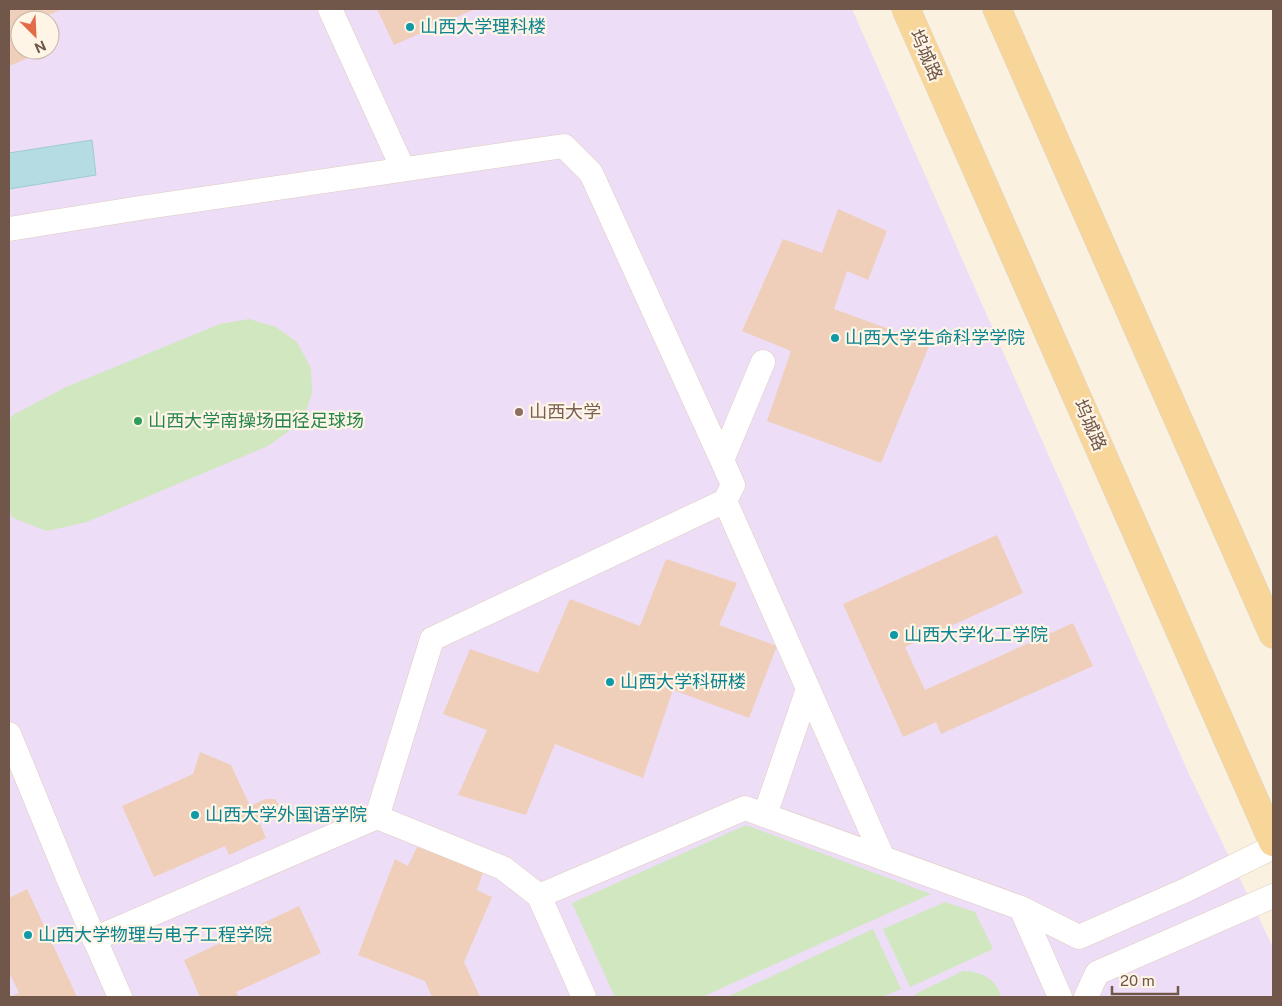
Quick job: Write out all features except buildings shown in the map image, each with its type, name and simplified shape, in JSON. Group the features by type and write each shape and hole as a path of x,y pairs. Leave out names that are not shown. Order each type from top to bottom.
{"main road":[{"name":"坞城路","path":"906,9 1273,842"},
{"path":"997,9 1273,634"}],"lane":[{"path":"330,9 403,169"},
{"path":"9,229 564,146 591,173 733,485 725,501 432,640 377,817"},
{"path":"722,460 763,362"},
{"path":"725,501 884,858"},
{"path":"765,815 808,689"},
{"path":"9,734 120,997"},
{"path":"539,896 745,808 1021,908 1079,937 1186,890 1273,847"},
{"path":"94,938 377,817 503,868 539,896 584,997"},
{"path":"1086,997 1096,973 1273,896"},
{"path":"1021,908 1060,997"}],"shaded area":[{"name":"山西大学","path":"9,9 852,9 1189,774 1273,947 1273,997 9,997"}],"green space":[{"path":"249,319 276,327 297,342 311,368 312,393 303,421 268,446 87,522 47,531 13,518 9,512 9,420 13,415 66,387 220,324"},
{"path":"746,825 931,894 702,997 615,997 572,903"},
{"path":"945,902 975,912 993,949 910,987 883,929"},
{"path":"873,929 901,989 882,997 729,996"},
{"path":"963,971 987,977 996,985 1001,997 916,997 915,994"}],"water":[{"path":"92,140 96,175 9,189 9,153"}],"place":[{"name":"山西大学理科楼","path":"410,27"},
{"name":"山西大学生命科学学院","path":"835,338"},
{"name":"山西大学","path":"519,412"},
{"name":"山西大学南操场田径足球场","path":"138,421"},
{"name":"山西大学化工学院","path":"894,635"},
{"name":"山西大学科研楼","path":"610,682"},
{"name":"山西大学外国语学院","path":"195,815"},
{"name":"山西大学物理与电子工程学院","path":"28,935"}]}
